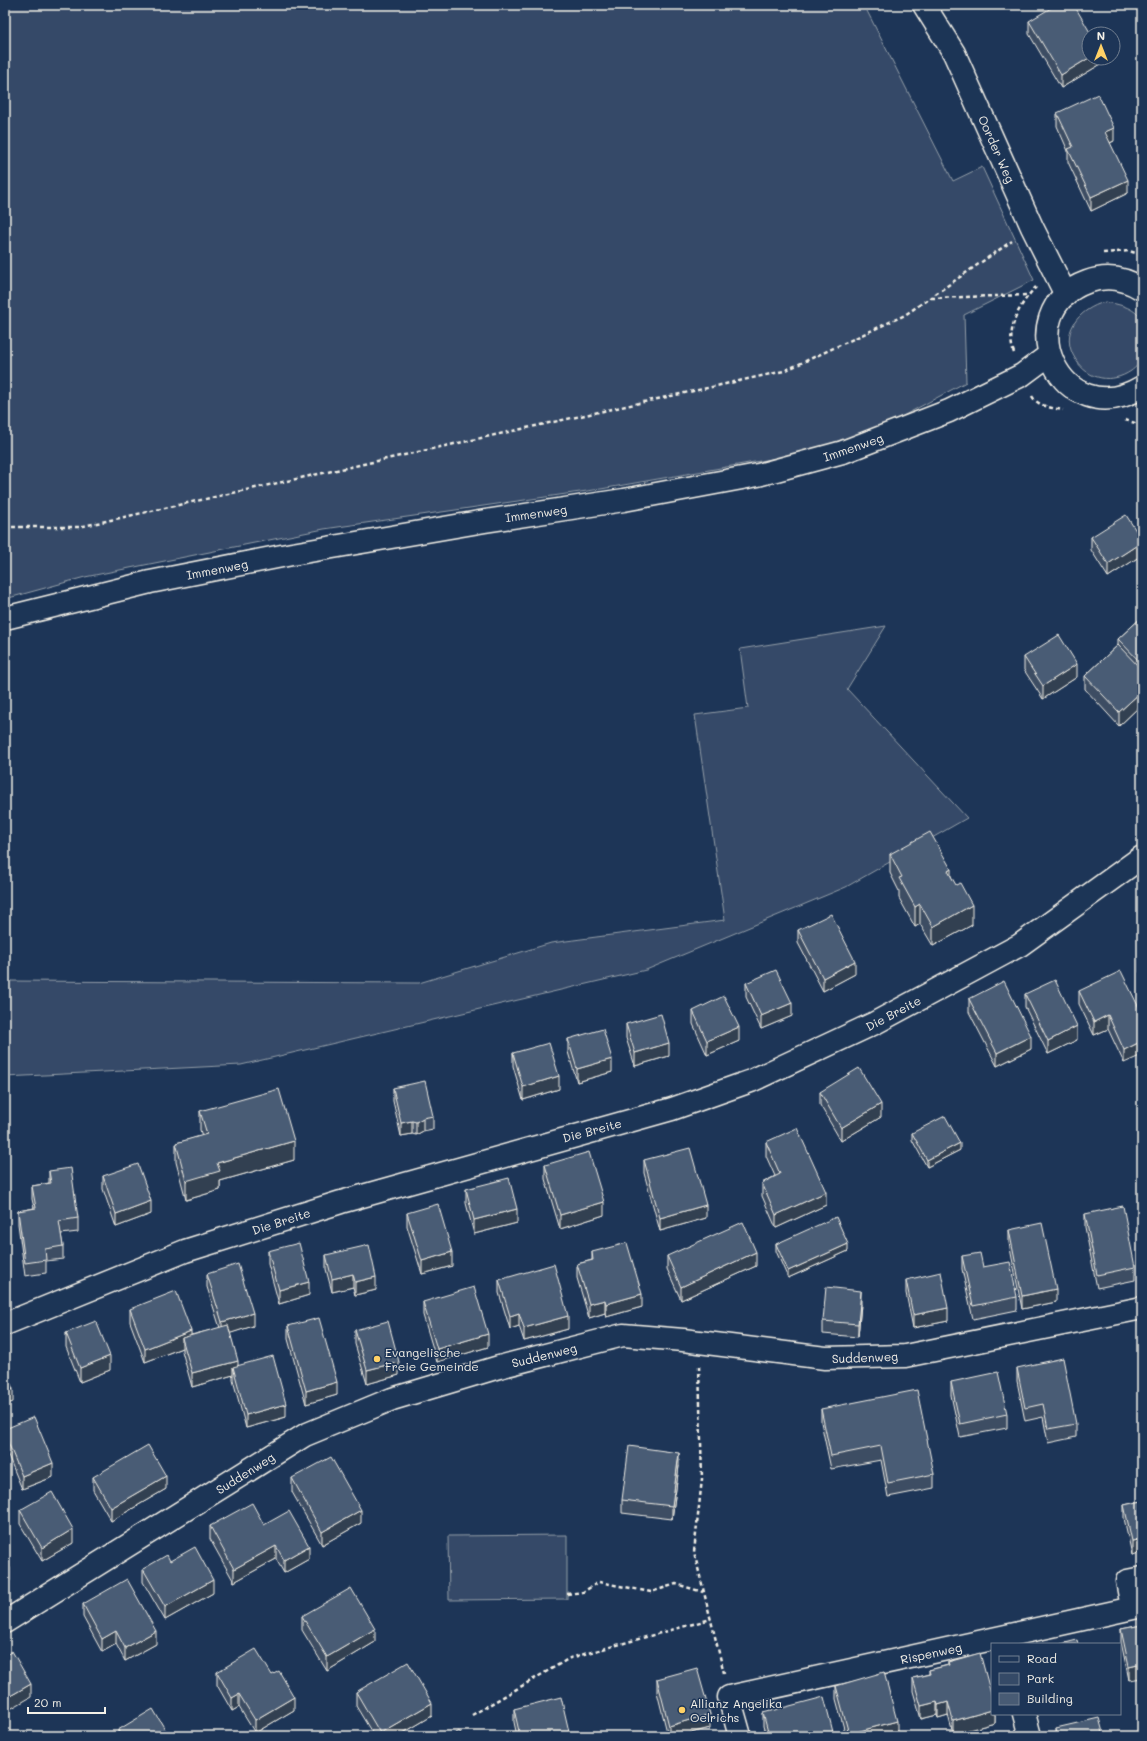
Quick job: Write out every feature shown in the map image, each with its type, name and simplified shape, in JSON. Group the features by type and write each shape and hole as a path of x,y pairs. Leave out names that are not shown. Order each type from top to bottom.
{"street":[{"name":"Oorder Weg","path":"924,5 954,53 1032,227 1066,295"},
{"path":"1142,289 1132,283 1115,278 1097,278 1080,284 1066,295 1055,307 1049,323 1047,339 1049,355 1058,373 1072,388 1090,396 1110,399 1129,395 1142,387"},
{"name":"Immenweg","path":"5,618 150,582 292,554 485,520 624,500 758,475 843,452 949,411 1022,375 1049,355"},
{"name":"Die Breite","path":"5,1324 185,1251 349,1200 672,1109 751,1081 875,1024 1020,946 1142,857"},
{"name":"Suddenweg","path":"5,1622 305,1435 392,1399 499,1367 623,1335 699,1342 825,1358 905,1356 1142,1308"},
{"name":"Rispenweg","path":"1004,1641 1137,1607 1127,1581 1142,1578"},
{"name":"Rispenweg","path":"730,1697 991,1644"},
{"path":"730,1697 740,1736"},
{"path":"1024,1715 1030,1736"}],"path":[{"path":"5,527 79,527 784,371 905,316 1032,227"},
{"path":"929,298 1028,295"},
{"path":"699,1342 702,1479 694,1552 730,1697"},
{"path":"567,1594 583,1592 599,1582 651,1592 676,1584 704,1592"},
{"path":"472,1715 570,1658 711,1619"}],"green space":[{"path":"5,5 864,5 953,181 982,167 1034,280 964,315 966,382 888,424 800,454 601,489 324,529 85,577 5,599"},
{"path":"1105,302 1128,308 1137,314 1142,324 1142,355 1139,363 1131,371 1124,375 1108,379 1094,376 1081,367 1071,350 1069,341 1070,332 1080,316 1087,310"},
{"path":"886,626 847,689 967,818 846,887 646,970 241,1065 5,1077 5,981 419,983 551,943 725,920 695,715 748,708 740,649"},
{"path":"567,1535 567,1599 449,1600 448,1536"}],"building":[{"path":"1056,5 1074,5 1086,26 1081,26 1081,63 1061,75 1029,21"},
{"path":"1098,94 1114,128 1105,132 1128,180 1091,197 1068,149 1073,147 1057,113"},
{"path":"1126,515 1142,542 1108,564 1091,537"},
{"path":"1142,617 1142,664 1118,639"},
{"path":"1059,635 1077,664 1043,686 1024,657"},
{"path":"1118,645 1142,670 1142,691 1119,712 1085,676"},
{"path":"930,832 951,869 948,871 956,885 960,883 972,905 933,927 920,904 915,907 899,878 902,877 890,854"},
{"path":"831,914 855,961 823,978 798,930"},
{"path":"776,970 792,1003 761,1016 746,983"},
{"path":"1121,971 1142,1014 1142,1041 1124,1050 1108,1015 1094,1022 1079,991"},
{"path":"1055,980 1077,1026 1048,1041 1025,994"},
{"path":"1004,981 1031,1036 997,1053 969,999"},
{"path":"724,996 739,1027 707,1041 693,1011"},
{"path":"661,1014 669,1043 635,1053 626,1024"},
{"path":"603,1029 612,1059 577,1069 568,1039"},
{"path":"549,1043 559,1076 523,1087 513,1053"},
{"path":"859,1068 881,1104 841,1128 820,1092"},
{"path":"425,1081 433,1116 423,1118 416,1122 412,1121 401,1123 393,1088"},
{"path":"279,1089 294,1141 217,1163 220,1171 186,1181 176,1143 207,1134 200,1111"},
{"path":"945,1116 960,1143 927,1160 912,1133"},
{"path":"797,1128 826,1192 776,1215 762,1183 780,1174 766,1142"},
{"path":"690,1148 706,1205 660,1218 644,1160"},
{"path":"589,1152 604,1202 560,1215 545,1165"},
{"path":"138,1164 151,1201 116,1214 103,1176"},
{"path":"71,1168 78,1218 59,1221 63,1246 45,1249 46,1260 25,1263 18,1211 36,1208 32,1186 51,1183 49,1171"},
{"path":"509,1178 517,1209 474,1220 466,1189"},
{"path":"438,1204 452,1252 422,1261 407,1213"},
{"path":"1123,1206 1135,1267 1097,1275 1085,1214"},
{"path":"836,1217 848,1244 788,1271 776,1244"},
{"path":"743,1222 756,1252 681,1287 667,1256"},
{"path":"1042,1223 1056,1289 1022,1296 1009,1230"},
{"path":"299,1243 309,1282 279,1290 268,1251"},
{"path":"627,1243 642,1294 606,1304 605,1300 589,1304 577,1264 593,1260 592,1252"},
{"path":"369,1245 376,1277 355,1282 353,1274 332,1279 326,1255"},
{"path":"980,1253 983,1267 1010,1262 1017,1297 973,1306 962,1256"},
{"path":"238,1264 253,1313 222,1322 207,1274"},
{"path":"554,1264 568,1316 524,1328 519,1313 510,1316 499,1280"},
{"path":"941,1272 948,1308 913,1315 906,1280"},
{"path":"474,1287 488,1334 437,1349 423,1302"},
{"path":"826,1287 861,1291 858,1324 823,1321"},
{"path":"176,1291 191,1331 145,1349 130,1309"},
{"path":"319,1318 337,1382 306,1391 288,1326"},
{"path":"96,1321 110,1356 80,1368 66,1333"},
{"name":"Evangelische Freie Gemeinde","path":"388,1321 399,1362 367,1370 355,1330"},
{"path":"228,1325 238,1361 192,1373 182,1338"},
{"path":"273,1356 286,1404 246,1415 233,1367"},
{"path":"1063,1358 1076,1424 1048,1429 1043,1404 1025,1408 1017,1368"},
{"path":"5,1370 13,1389 5,1392"},
{"path":"998,1372 1007,1414 960,1424 951,1382"},
{"path":"917,1390 934,1474 888,1483 881,1446 831,1456 821,1409"},
{"path":"34,1417 53,1463 22,1476 5,1435 5,1429"},
{"path":"148,1445 166,1476 111,1508 93,1477"},
{"path":"629,1446 679,1453 672,1506 622,1500"},
{"path":"331,1457 361,1510 322,1532 292,1478"},
{"path":"52,1492 73,1529 42,1548 20,1510"},
{"path":"1142,1501 1142,1539 1132,1541 1124,1505"},
{"path":"252,1503 264,1525 289,1511 309,1546 284,1560 276,1546 234,1569 210,1526"},
{"path":"195,1547 213,1580 165,1607 143,1569 167,1555 170,1561"},
{"path":"5,1558 10,1568 5,1571"},
{"path":"127,1579 156,1631 125,1648 116,1631 102,1639 83,1604"},
{"path":"351,1588 375,1629 327,1657 302,1616"},
{"path":"1142,1625 1142,1664 1129,1667 1121,1629"},
{"path":"1077,1640 1078,1643 1065,1643"},
{"path":"256,1649 272,1675 279,1671 294,1697 255,1720 239,1694 232,1698 217,1672"},
{"path":"12,1651 31,1684 5,1699 5,1656"},
{"path":"980,1653 991,1694 991,1710 953,1721 948,1702 938,1705 937,1702 921,1706 913,1678 930,1674 929,1670 949,1665 948,1662"},
{"path":"408,1662 432,1703 380,1733 356,1692"},
{"path":"697,1668 710,1714 669,1726 657,1679"},
{"path":"884,1672 897,1721 849,1734 836,1686"},
{"path":"561,1697 570,1736 520,1736 514,1709"},
{"path":"824,1697 833,1732 818,1736 769,1736 763,1713"},
{"path":"153,1709 169,1736 121,1736 118,1730"},
{"path":"1099,1718 1104,1736 1058,1736 1056,1728"},
{"path":"459,1731 463,1736 452,1736"}],"place":[{"name":"Evangelische Freie Gemeinde","path":"377,1359"},
{"name":"Allianz Angelika Oelrichs","path":"682,1710"}]}
